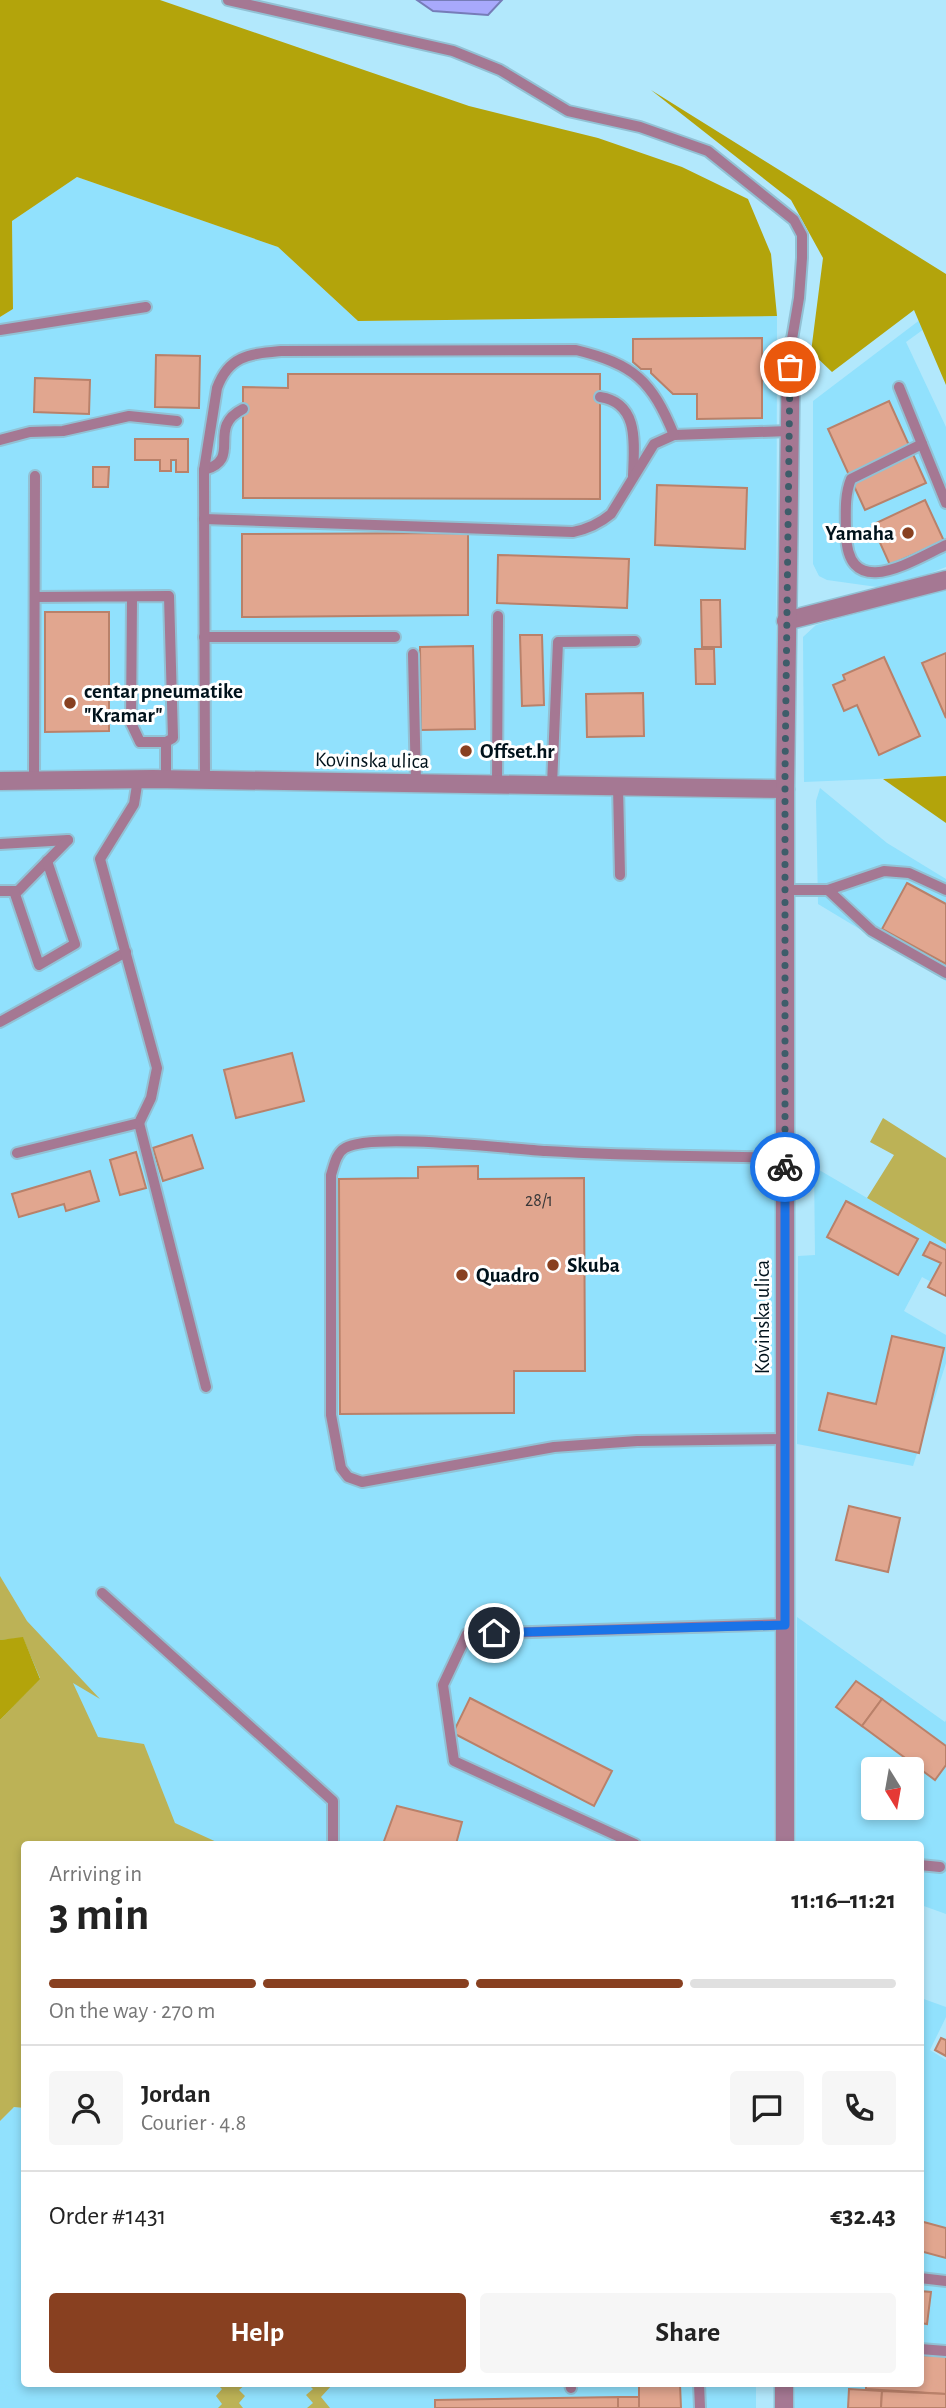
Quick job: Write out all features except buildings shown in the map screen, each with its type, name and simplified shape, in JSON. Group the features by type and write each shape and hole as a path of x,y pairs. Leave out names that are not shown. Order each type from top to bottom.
{"street":[{"name":"Kovinska ulica","path":"785,1841 785,789 790,345"},
{"path":"786,621 945,583"},
{"name":"Kovinska ulica","path":"0,781 166,779 785,789"},
{"path":"784,2387 784,2408"}],"lane":[{"path":"228,0 453,51 500,70 568,111 640,127 708,151 794,220 802,235 799,299 790,345"},
{"path":"0,330 146,307"},
{"path":"205,780 204,470 214,403 222,375 237,360 253,354 272,352 576,350 609,360 646,384 660,401 674,435"},
{"path":"899,387 946,503"},
{"path":"600,397 621,404 629,416 634,448 633,479"},
{"path":"204,470 215,467 221,460 225,423 231,415 243,410"},
{"path":"0,440 30,432 63,431 128,416 177,421"},
{"path":"204,519 573,532 587,530 611,514 654,444 674,435 789,431"},
{"path":"922,444 851,479 846,490 846,537 849,555 858,569 866,573 881,573 946,545"},
{"path":"34,780 36,476"},
{"path":"35,597 169,596 173,738 166,742 140,742 131,723 132,598"},
{"path":"497,785 498,617"},
{"path":"204,637 395,637"},
{"path":"552,785 558,642 635,641"},
{"path":"413,654 416,783"},
{"path":"166,742 166,779"},
{"path":"138,779 134,804 100,859 157,1068 151,1098 139,1123 206,1387"},
{"path":"618,787 620,875"},
{"path":"0,844 68,840 18,891 0,891"},
{"path":"14,891 39,965 75,944 47,861"},
{"path":"785,890 828,890 884,871 909,873 946,890"},
{"path":"828,890 872,931 946,973"},
{"path":"0,1022 126,952"},
{"path":"17,1153 139,1123"},
{"path":"784,1439 637,1441 554,1447 362,1482 348,1477 341,1468 331,1415 331,1175 335,1159 345,1148 367,1142 452,1144 547,1151 785,1158"},
{"path":"102,1593 333,1801 333,1841"},
{"path":"628,1841 454,1762 443,1685 467,1633 785,1625"},
{"path":"924,1865 940,1867"},
{"path":"924,2278 946,2281"},
{"path":"924,2349 946,2351"},
{"path":"699,2387 700,2408"}],"shaded area":[{"path":"0,0 160,0 469,106 598,138 682,167 748,199 771,254 777,316 358,321 278,247 77,177 12,221 13,309 0,317"},
{"path":"417,0 502,0 488,15 433,11"},
{"path":"651,90 946,274 946,385 914,310 832,372 811,352 823,258 791,200"},
{"path":"77,177 278,247 358,321 777,316 774,1841 108,1841 23,1638 0,1640 0,317 13,309 12,221"},
{"path":"929,313 935,321 906,342 946,427 946,567 877,587 827,580 819,576 813,564 813,401"},
{"path":"946,588 946,776 804,782 803,637 816,625"},
{"path":"946,776 946,823 883,779"},
{"path":"820,788 887,843 946,879 946,981 818,904 816,801"},
{"path":"883,1118 946,1158 946,1244 867,1198 894,1155 870,1142"},
{"path":"814,1167 946,1244 946,1290 922,1277 904,1311 946,1335 946,1363 913,1466 797,1444 798,1256 815,1255"},
{"path":"0,1576 27,1621 100,1699 73,1683 98,1737 144,1744 175,1823 214,1841 21,1841 21,2108 14,2107 0,2121 0,1720 40,1678 23,1638 0,1640"},
{"path":"797,1617 945,1722 946,1720 946,1914 924,1906 924,1841 796,1841"},
{"path":"23,1637 40,1679 0,1720 0,1640"},
{"path":"924,1999 946,2007 946,2017 930,2050 946,2060 946,2408 794,2408 795,2387 924,2387"},
{"path":"14,2107 21,2108 21,2387 756,2387 756,2408 0,2408 0,2121"},
{"path":"220,2387 242,2387 239,2390 245,2396 239,2403 243,2408 218,2408 222,2404 216,2396 222,2389"},
{"path":"311,2387 330,2387 321,2397 330,2408 307,2408 313,2403 306,2395 313,2389"}],"way so far":[{"path":"785,1167 785,773 790,367"}],"place":[{"name":"Yamaha","path":"908,533"},
{"name":"centar pneumatike \"Kramar\"","path":"70,703"},
{"name":"Offset.hr","path":"466,751"},
{"name":"Skuba","path":"553,1265"},
{"name":"Quadro","path":"462,1275"}],"route":[{"path":"494,1633 785,1625 785,1167"}]}
